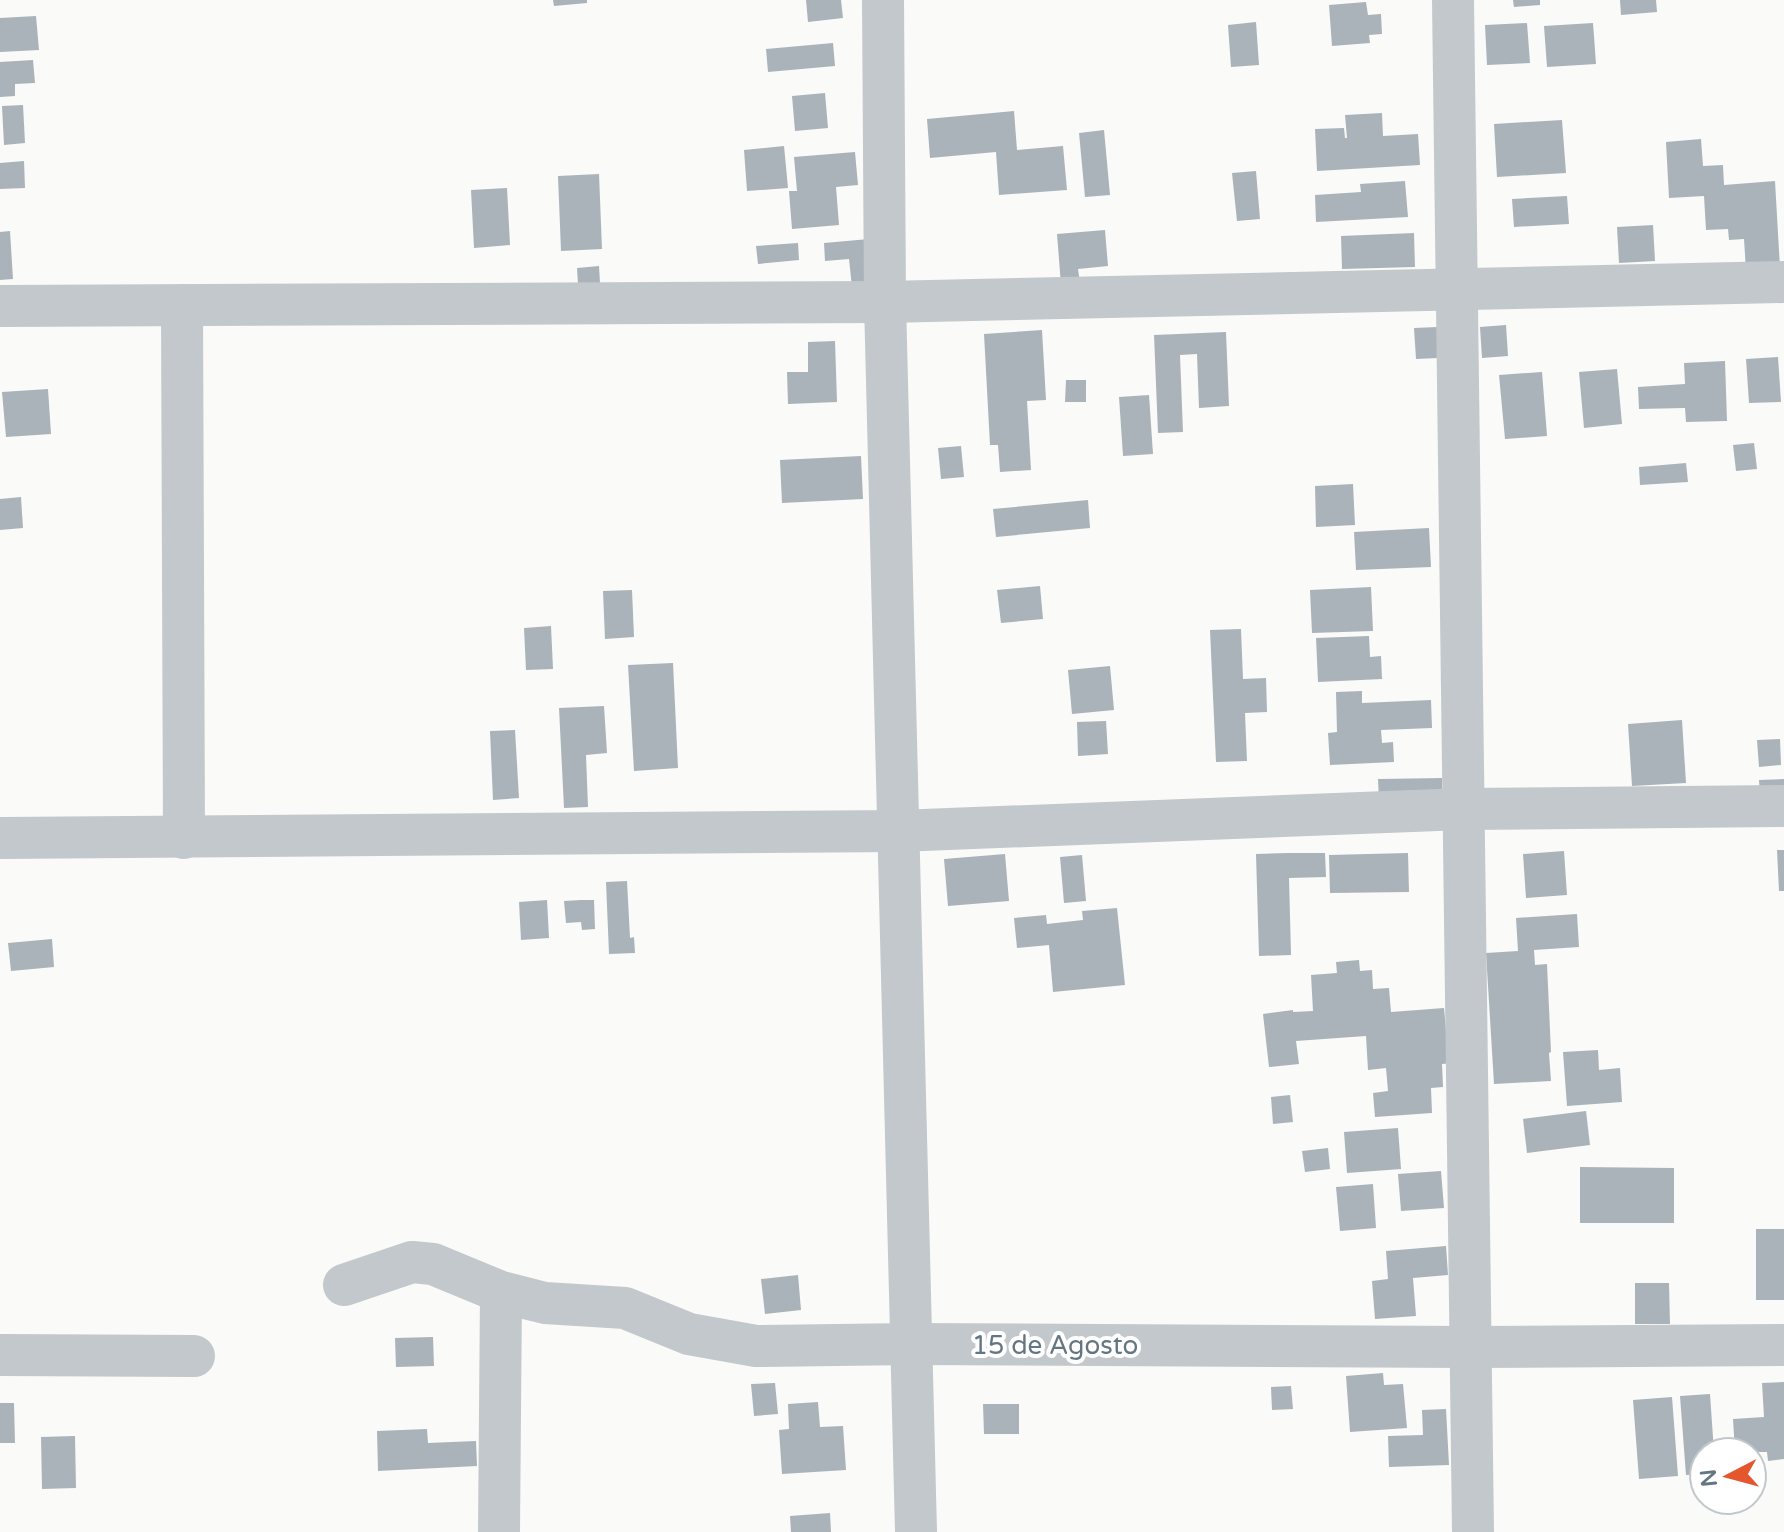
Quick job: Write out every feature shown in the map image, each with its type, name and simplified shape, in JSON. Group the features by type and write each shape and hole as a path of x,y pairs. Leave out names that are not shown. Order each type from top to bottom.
{"street":[{"path":"883,0 885,302 916,1532"},
{"path":"1453,0 1473,1532"},
{"path":"0,306 885,302 1784,282"},
{"path":"182,305 184,838"},
{"path":"0,838 898,831 1464,809 1784,806"},
{"name":"15 de Agosto","path":"344,1285 412,1262 433,1264 501,1292 545,1303 625,1308 689,1334 756,1346 1784,1345"},
{"path":"499,1532 501,1292"},
{"path":"0,1355 194,1356"}],"building":[{"path":"553,0 587,0 587,3 554,6"},
{"path":"806,0 841,0 843,18 808,22"},
{"path":"1513,0 1540,0 1540,5 1514,7"},
{"path":"1620,0 1656,0 1657,12 1621,15"},
{"path":"1366,2 1368,15 1381,14 1382,34 1369,35 1370,43 1332,46 1329,5"},
{"path":"36,16 39,50 0,52 0,18"},
{"path":"1256,22 1259,65 1231,67 1228,25"},
{"path":"1527,23 1530,63 1487,65 1485,25"},
{"path":"1593,23 1596,64 1547,67 1544,26"},
{"path":"833,43 835,66 768,72 766,49"},
{"path":"33,60 35,83 15,84 15,96 0,97 0,62"},
{"path":"825,93 828,128 795,131 792,96"},
{"path":"23,105 25,143 4,145 2,106"},
{"path":"1014,111 1017,150 1063,146 1067,190 999,195 996,152 930,158 927,119"},
{"path":"1382,113 1383,136 1418,134 1420,165 1317,171 1315,129 1344,128 1347,138 1345,115"},
{"path":"1562,120 1566,173 1497,177 1494,124"},
{"path":"1104,130 1110,195 1085,197 1079,133"},
{"path":"1701,139 1703,166 1723,165 1724,185 1775,181 1780,268 1746,270 1744,239 1729,240 1728,229 1706,230 1704,196 1669,198 1666,142"},
{"path":"784,146 788,188 747,191 744,150"},
{"path":"855,152 858,185 836,187 839,225 792,229 789,191 797,191 794,157"},
{"path":"24,161 25,188 0,189 0,163"},
{"path":"1256,171 1260,219 1237,221 1232,173"},
{"path":"599,174 602,249 561,251 558,176"},
{"path":"1405,181 1408,217 1316,222 1315,195 1361,192 1360,184"},
{"path":"507,188 510,245 474,248 471,190"},
{"path":"1567,196 1569,224 1514,227 1512,199"},
{"path":"1653,225 1655,261 1619,263 1617,227"},
{"path":"1105,230 1108,266 1078,269 1080,283 1061,285 1057,234"},
{"path":"10,231 13,279 0,280 0,232"},
{"path":"1414,233 1415,267 1342,269 1341,236"},
{"path":"869,239 873,285 852,287 849,259 825,261 824,243"},
{"path":"798,243 799,260 758,264 756,246"},
{"path":"599,266 601,300 579,301 577,268"},
{"path":"1506,325 1508,356 1482,358 1480,327"},
{"path":"1437,327 1438,358 1416,359 1414,328"},
{"path":"1042,330 1046,400 1027,401 1031,470 1000,472 998,445 990,445 984,334"},
{"path":"1226,332 1229,406 1199,408 1197,354 1180,355 1183,432 1158,433 1154,335"},
{"path":"835,341 837,402 788,404 787,372 808,372 808,342"},
{"path":"1778,357 1781,402 1749,403 1746,359"},
{"path":"1725,361 1727,421 1686,422 1685,408 1639,409 1638,387 1685,384 1684,363"},
{"path":"1617,369 1622,424 1584,428 1579,372"},
{"path":"1542,372 1547,436 1505,439 1499,375"},
{"path":"1066,380 1086,380 1086,402 1065,402"},
{"path":"48,389 51,434 6,437 2,392"},
{"path":"1149,395 1153,454 1123,456 1119,397"},
{"path":"1754,443 1757,469 1736,471 1733,445"},
{"path":"961,446 964,477 941,479 938,448"},
{"path":"861,456 863,499 782,503 780,460"},
{"path":"1686,463 1688,482 1640,485 1639,467"},
{"path":"1353,484 1355,525 1316,527 1315,486"},
{"path":"21,497 23,528 0,530 0,499"},
{"path":"1088,500 1090,528 996,537 993,509"},
{"path":"1429,528 1431,567 1356,570 1354,532"},
{"path":"1040,586 1043,619 1001,623 997,590"},
{"path":"1371,587 1373,631 1312,633 1310,590"},
{"path":"632,590 634,637 605,639 603,591"},
{"path":"551,626 553,669 526,670 524,628"},
{"path":"1241,629 1243,679 1266,678 1267,712 1245,713 1247,761 1216,762 1210,630"},
{"path":"1369,636 1370,657 1381,656 1382,679 1318,682 1316,638"},
{"path":"673,663 678,768 634,771 628,665"},
{"path":"1110,666 1114,710 1072,714 1068,670"},
{"path":"1362,691 1362,703 1431,700 1432,728 1381,730 1382,743 1393,742 1394,762 1330,765 1328,733 1337,732 1336,692"},
{"path":"604,706 607,753 586,755 588,807 564,808 559,708"},
{"path":"1682,720 1686,783 1632,786 1628,724"},
{"path":"1106,721 1108,754 1078,756 1077,722"},
{"path":"515,730 519,798 493,800 490,731"},
{"path":"1780,739 1781,765 1759,767 1757,740"},
{"path":"1442,778 1442,799 1379,800 1378,779"},
{"path":"1784,779 1784,793 1760,794 1759,780"},
{"path":"1777,850 1784,850 1784,891 1779,891"},
{"path":"1564,851 1567,895 1526,898 1523,854"},
{"path":"1325,853 1326,877 1289,878 1291,955 1259,956 1256,854"},
{"path":"1408,853 1409,892 1330,893 1329,855"},
{"path":"1005,854 1009,901 948,906 944,859"},
{"path":"1082,855 1086,901 1064,903 1060,857"},
{"path":"627,881 630,938 634,937 635,953 609,954 606,882"},
{"path":"547,900 549,938 521,940 519,902"},
{"path":"594,900 595,929 582,930 581,922 566,923 564,901"},
{"path":"1117,908 1125,985 1053,992 1049,945 1017,948 1014,918 1046,915 1047,924 1083,920 1082,911"},
{"path":"1577,914 1579,947 1534,950 1535,965 1547,964 1551,1081 1494,1084 1486,953 1518,951 1516,918"},
{"path":"52,939 54,967 11,971 8,943"},
{"path":"1359,960 1360,971 1372,970 1373,989 1389,988 1391,1012 1444,1008 1454,1063 1442,1064 1443,1087 1431,1088 1432,1113 1375,1117 1373,1093 1388,1091 1386,1068 1368,1070 1366,1036 1296,1041 1299,1064 1269,1067 1263,1014 1313,1011 1311,975 1337,973 1336,962"},
{"path":"1598,1050 1599,1070 1620,1068 1622,1102 1567,1106 1563,1052"},
{"path":"1290,1095 1293,1122 1273,1124 1271,1097"},
{"path":"1586,1111 1590,1145 1527,1153 1523,1119"},
{"path":"1398,1128 1401,1169 1347,1173 1344,1132"},
{"path":"1328,1148 1330,1169 1305,1172 1302,1151"},
{"path":"1580,1167 1674,1168 1674,1223 1580,1223"},
{"path":"1441,1171 1444,1208 1401,1211 1398,1174"},
{"path":"1373,1184 1376,1228 1340,1231 1336,1187"},
{"path":"1756,1229 1784,1229 1784,1300 1756,1300"},
{"path":"1446,1246 1448,1275 1413,1278 1416,1316 1375,1319 1372,1281 1388,1279 1386,1251"},
{"path":"798,1275 801,1310 765,1314 761,1279"},
{"path":"1635,1283 1669,1283 1670,1324 1635,1324"},
{"path":"433,1337 434,1366 396,1367 395,1338"},
{"path":"1383,1373 1384,1385 1403,1384 1407,1428 1350,1432 1346,1376"},
{"path":"1784,1382 1784,1459 1768,1461 1768,1436 1734,1436 1733,1419 1764,1417 1762,1383"},
{"path":"775,1383 778,1414 754,1416 751,1384"},
{"path":"1291,1386 1293,1409 1272,1410 1271,1387"},
{"path":"1710,1394 1713,1436 1688,1436 1688,1475 1686,1475 1680,1396"},
{"path":"1672,1397 1678,1476 1639,1479 1633,1400"},
{"path":"818,1402 820,1427 843,1426 846,1470 782,1474 779,1430 789,1429 788,1404"},
{"path":"0,1403 14,1403 15,1443 0,1443"},
{"path":"983,1404 1019,1404 1019,1434 984,1434"},
{"path":"1446,1409 1449,1465 1389,1467 1388,1436 1423,1435 1422,1410"},
{"path":"427,1429 428,1443 476,1441 477,1466 378,1471 377,1431"},
{"path":"75,1436 76,1488 42,1489 41,1437"},
{"path":"830,1513 831,1532 791,1532 790,1516"}]}
